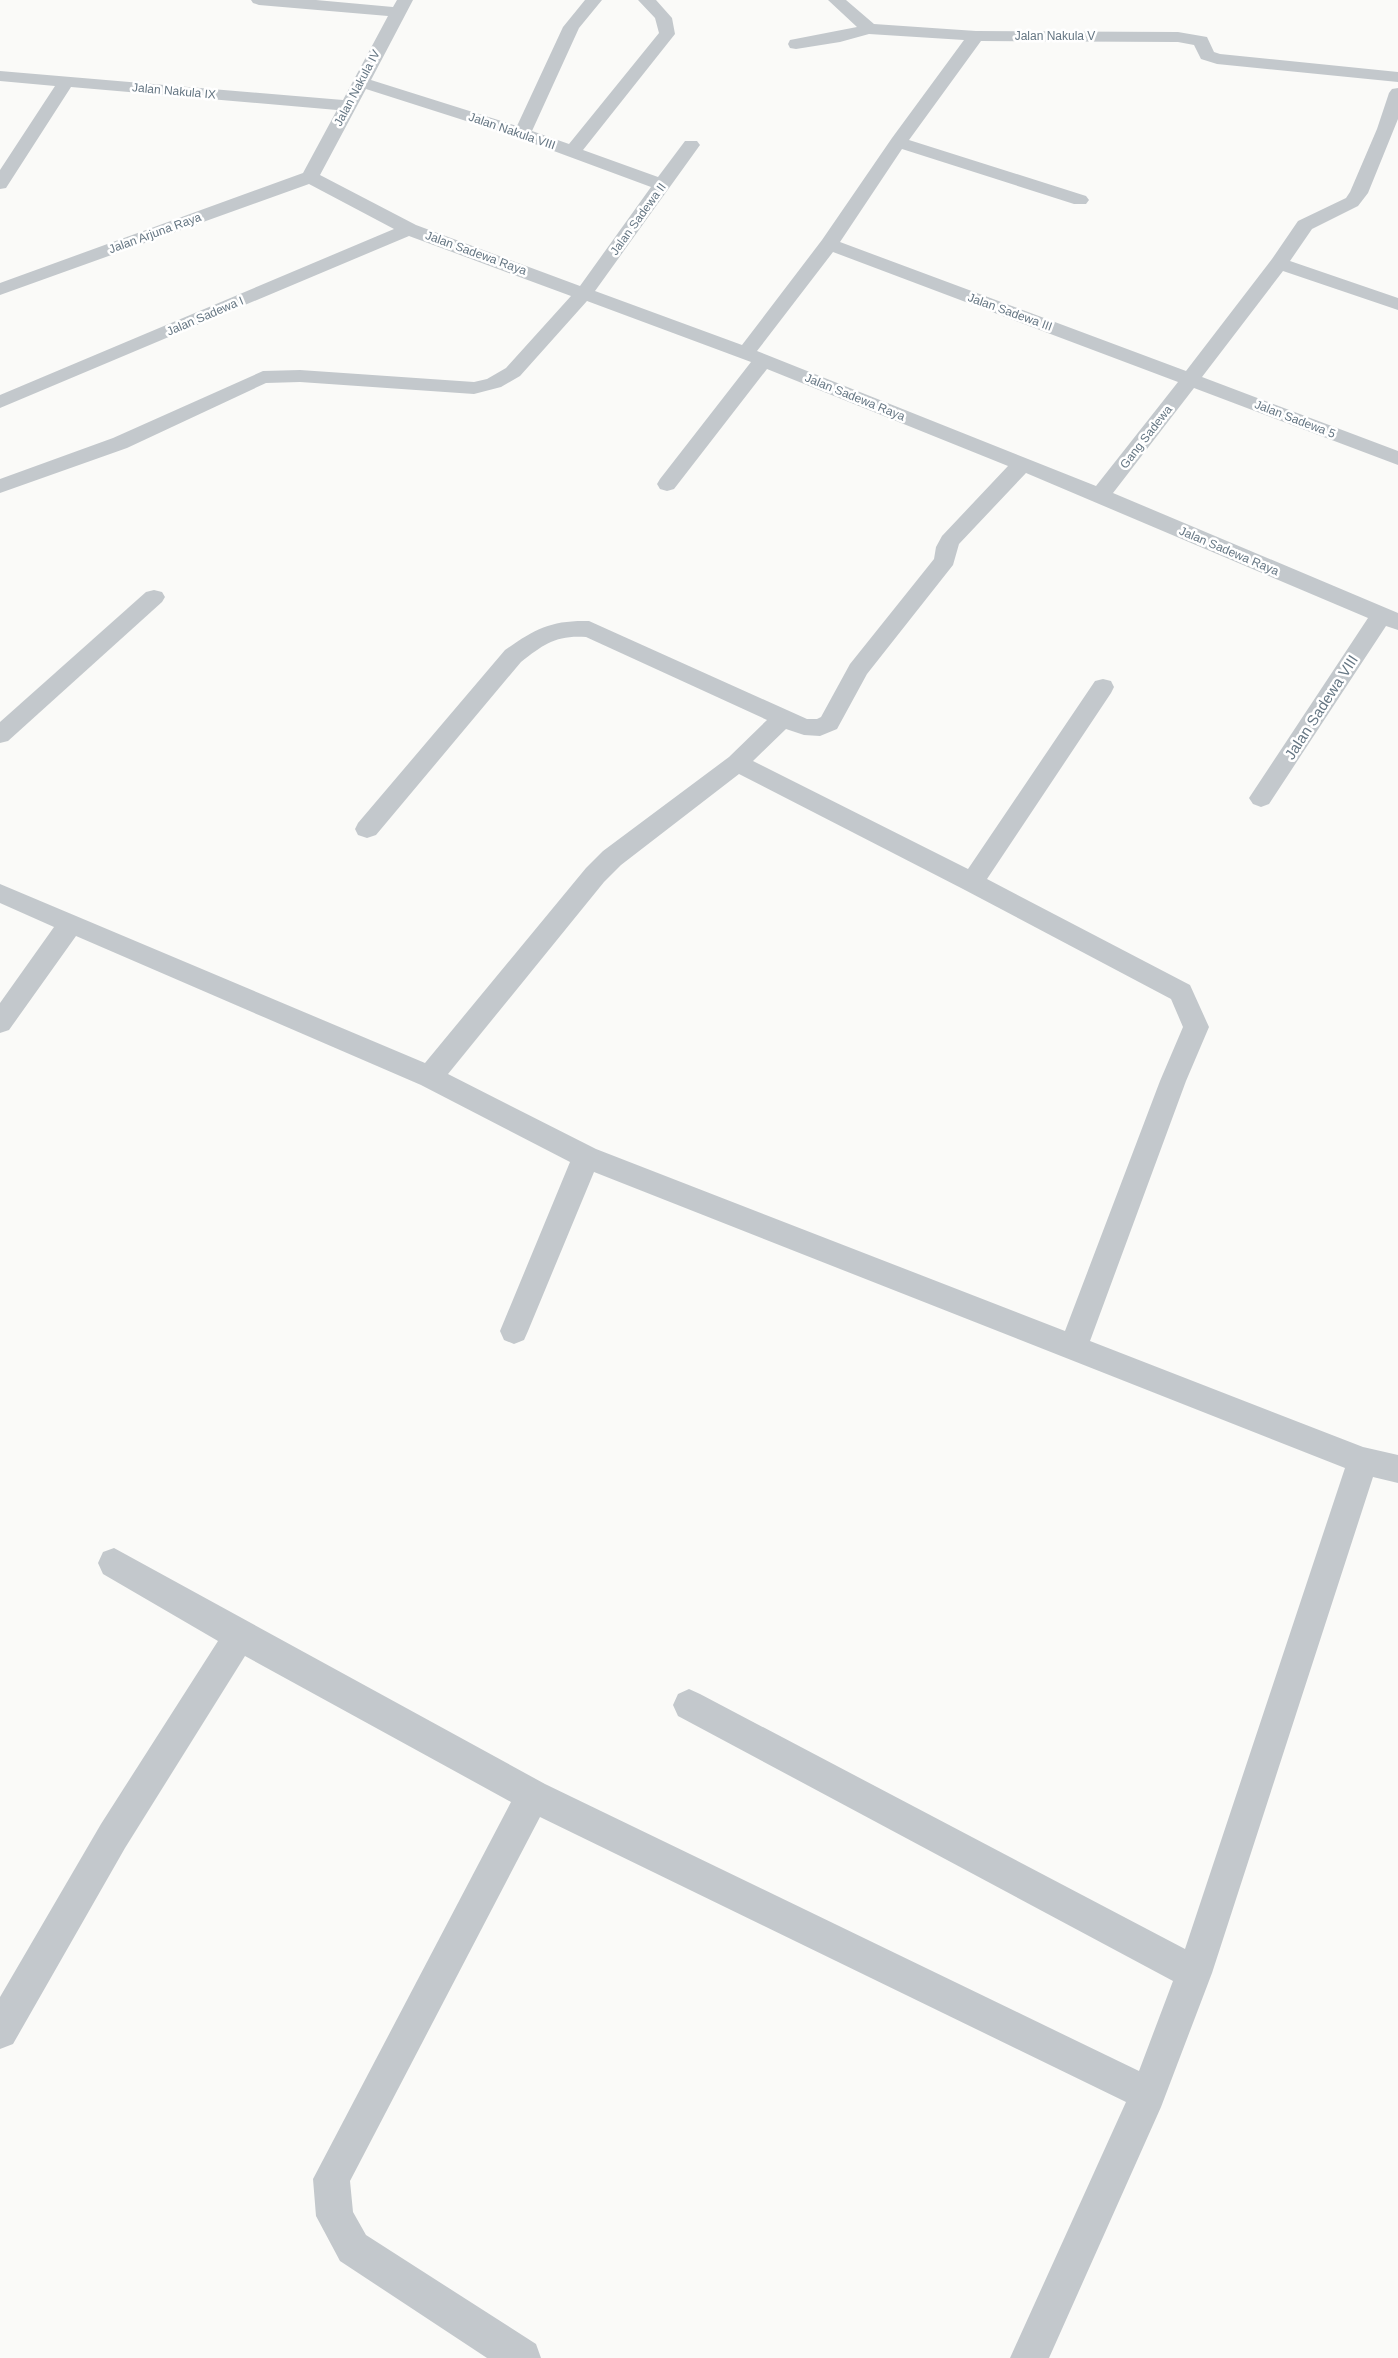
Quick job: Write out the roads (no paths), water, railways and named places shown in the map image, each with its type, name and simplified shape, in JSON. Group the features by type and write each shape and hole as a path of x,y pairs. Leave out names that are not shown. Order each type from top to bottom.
{"street":[{"path":"259,0 402,6"},
{"path":"522,133 571,27 594,0"},
{"path":"572,152 667,34 668,24 662,14 646,0"},
{"path":"836,0 869,29"},
{"name":"Jalan Nakula IV","path":"310,177 402,6"},
{"name":"Jalan Nakula V","path":"796,44 840,37 869,29 976,36 1178,37 1201,41 1207,55 1210,57 1274,66 1398,76"},
{"path":"667,484 864,191 976,36"},
{"name":"Jalan Nakula IX","path":"0,76 348,106"},
{"path":"0,184 66,82"},
{"name":"Jalan Nakula VIII","path":"360,82 522,133 662,185"},
{"name":"Gang Sadewa","path":"1100,495 1191,379 1279,263 1305,225 1352,202 1359,193 1386,129 1398,93"},
{"path":"898,142 1080,200"},
{"name":"Jalan Sadewa II","path":"0,486 120,443 264,377 300,376 474,388 494,383 514,372 584,292 691,145"},
{"name":"Jalan Sadewa Raya","path":"310,177 409,229 584,292 754,357 1100,495 1390,619"},
{"name":"Jalan Arjuna Raya","path":"0,289 310,177"},
{"name":"Jalan Sadewa I","path":"0,402 409,229"},
{"name":"Jalan Sadewa III","path":"829,244 1191,379"},
{"path":"1279,263 1398,304"},
{"name":"Jalan Sadewa 5","path":"1191,379 1398,458"},
{"path":"368,829 513,656 539,637 566,628 589,630 804,727 820,728 829,723 858,670 945,560 950,541 1022,464"},
{"path":"0,735 154,596"},
{"name":"Jalan Sadewa VIII","path":"1261,798 1390,619"},
{"path":"972,882 1103,687"},
{"path":"430,1076 595,875 612,858 737,763 784,717"},
{"path":"737,763 972,882 1180,992 1196,1027 1073,1347"},
{"path":"0,892 430,1076 586,1157 1363,1461 1398,1469"},
{"path":"0,1023 71,923"},
{"path":"514,1331 586,1157"},
{"path":"1029,2358 1148,2094 1194,1973 1363,1461"},
{"path":"114,1563 240,1636 533,1796 1148,2094"},
{"path":"0,2031 113,1836 240,1636"},
{"path":"689,1705 1194,1973"},
{"path":"522,2358 353,2248 334,2216 331,2179 533,1796"}]}
